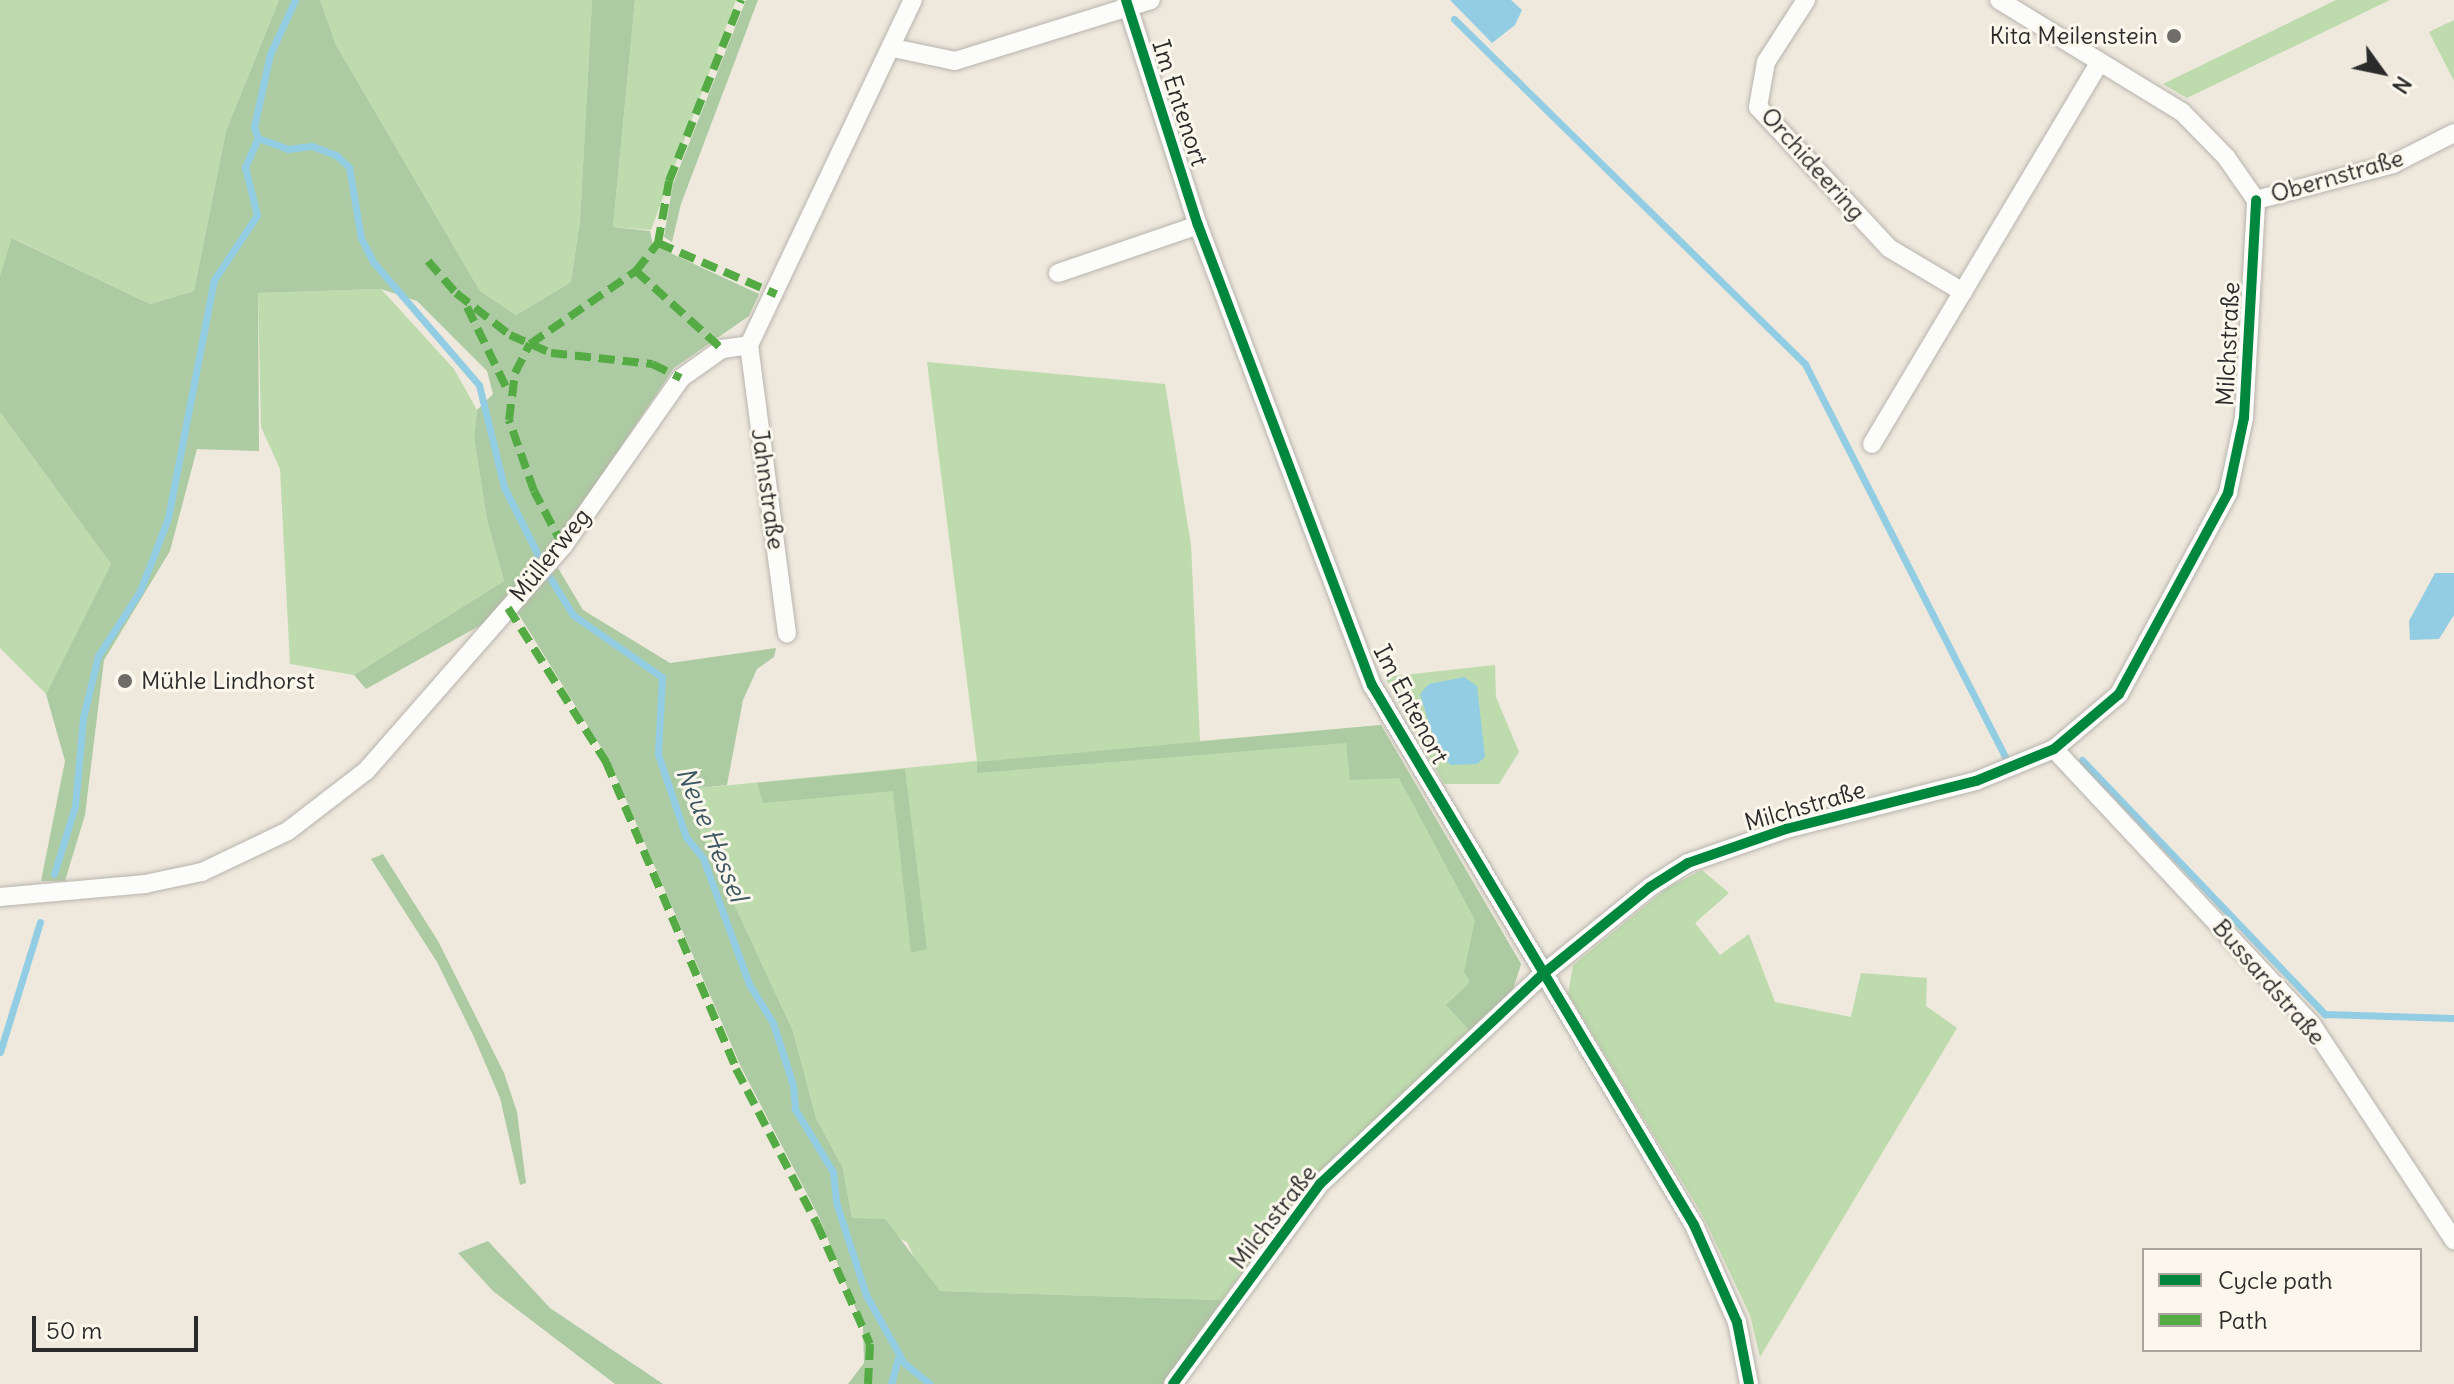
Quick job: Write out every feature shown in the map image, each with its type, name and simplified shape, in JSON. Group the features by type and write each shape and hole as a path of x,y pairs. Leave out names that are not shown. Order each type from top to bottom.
{"street":[{"path":"749,345 893,48 913,0"},
{"path":"893,48 955,61 1151,0"},
{"name":"Orchideering","path":"1806,0 1766,62 1758,107 1889,248 1963,292"},
{"name":"Obernstraße","path":"1999,0 2182,112 2226,157 2256,200 2393,164 2454,133"},
{"name":"Im Entenort","path":"1127,5 1198,225 1372,685 1694,1225 1737,1322 1749,1384"},
{"path":"1872,444 2100,62"},
{"name":"Milchstraße","path":"1173,1384 1320,1184 1543,974 1650,887 1688,863 1786,829 1976,781 2054,749 2119,694 2228,493 2244,418 2256,200"},
{"path":"1058,273 1198,225"},
{"name":"Müllerweg","path":"0,897 145,884 202,872 288,831 366,771 555,555 681,378 722,349 749,345"},
{"name":"Jahnstraße","path":"749,345 787,634"},
{"name":"Bussardstraße","path":"2054,749 2312,1025 2454,1240"}],"green space":[{"path":"0,0 279,0 226,131 194,291 150,304 13,238 0,275"},
{"path":"279,0 320,0 336,45 480,291 516,315 571,282 580,220 592,0 635,0 613,227 650,231 653,245 759,294 749,316 674,368 558,540 481,625 366,689 354,675 504,581 487,520 474,438 477,410 493,394 487,371 417,301 381,289 258,293 259,451 197,449 170,551 104,660 85,815 65,881 41,881 65,761 46,694 111,564 0,412 0,275 12,238 150,304 194,291 226,131"},
{"path":"320,0 592,0 580,220 571,282 516,315 480,291 336,45"},
{"path":"635,0 736,0 651,230 613,227"},
{"path":"746,0 758,0 681,204 672,242 664,237 673,184"},
{"path":"2336,0 2390,0 2187,98 2163,84"},
{"path":"2454,20 2454,81 2429,32"},
{"path":"381,289 454,369 477,410 474,438 487,520 504,581 354,675 290,664 280,469 261,427 258,293"},
{"path":"927,362 1165,384 1191,545 1200,741 1381,725 1521,964 1512,992 1309,1183 1222,1300 940,1291 921,1272 907,1242 852,1218 843,1168 816,1118 793,1031 681,790 977,761"},
{"path":"0,412 111,564 46,694 0,648"},
{"path":"558,568 583,610 670,663 776,648 774,657 757,669 743,700 727,785 681,790 793,1031 816,1118 843,1168 852,1218 885,1219 940,1291 1222,1300 1164,1384 848,1384 864,1363 863,1327 819,1217 741,1067 609,760 518,613 521,600"},
{"path":"1495,665 1496,697 1519,752 1499,784 1444,784 1385,677"},
{"path":"1381,725 1521,964 1512,992 1470,1031 1446,1005 1470,982 1464,972 1475,920 1399,778 1350,780 1346,743 977,773 977,762"},
{"path":"905,769 927,949 911,953 893,791 763,803 757,783"},
{"path":"383,854 438,941 504,1073 517,1112 526,1183 520,1185 500,1098 474,1037 437,962 371,859"},
{"path":"1702,870 1729,893 1695,923 1720,955 1749,934 1775,1002 1851,1017 1861,973 1927,978 1926,1006 1957,1028 1760,1357 1750,1315 1703,1216 1568,994 1573,965 1667,888"},
{"path":"488,1241 550,1308 663,1384 615,1384 493,1291 458,1253"}],"water":[{"path":"1450,0 1511,0 1522,10 1515,25 1492,43"},
{"path":"2435,573 2454,573 2454,615 2439,639 2410,640 2409,621"},
{"path":"1464,677 1477,686 1485,757 1477,764 1451,765 1439,755 1420,694 1429,684"}],"waterway":[{"name":"Neue Hessel","path":"295,0 270,54 254,127 258,138 288,149 312,146 336,155 349,167 361,238 374,263 479,385 504,487 547,573 573,615 662,677 658,754 686,837 703,858 749,984 773,1023 793,1085 795,1109 833,1172 836,1202 866,1295 904,1363 930,1384"},
{"path":"1454,19 1805,364 2007,760"},
{"path":"54,874 75,806 83,718 98,656 140,591 168,518 214,280 257,215 245,167 258,138"},
{"path":"2082,760 2325,1014 2454,1018"},
{"path":"0,1052 40,922"},
{"name":"Neue Hessel","path":"891,1384 899,1354"}],"marked path":[{"path":"563,546 534,491 509,420 515,373 530,344 636,271 658,243 669,181 741,0"},
{"path":"658,243 776,294"},
{"path":"428,261 456,293 510,335 551,353 652,364 681,378"},
{"path":"636,271 722,349"},
{"path":"467,307 509,393"},
{"path":"508,608 606,762 736,1069 817,1224 870,1344 868,1384"}],"cycle path":[{"path":"1126,0 1198,225 1372,685 1694,1225 1737,1322 1749,1384"},
{"path":"1173,1384 1320,1184 1543,974 1650,887 1688,863 1786,829 1976,781 2054,749 2119,694 2228,493 2244,418 2256,200"}],"place":[{"name":"Kita Meilenstein","path":"2174,36"},
{"name":"Mühle Lindhorst","path":"125,681"}]}
